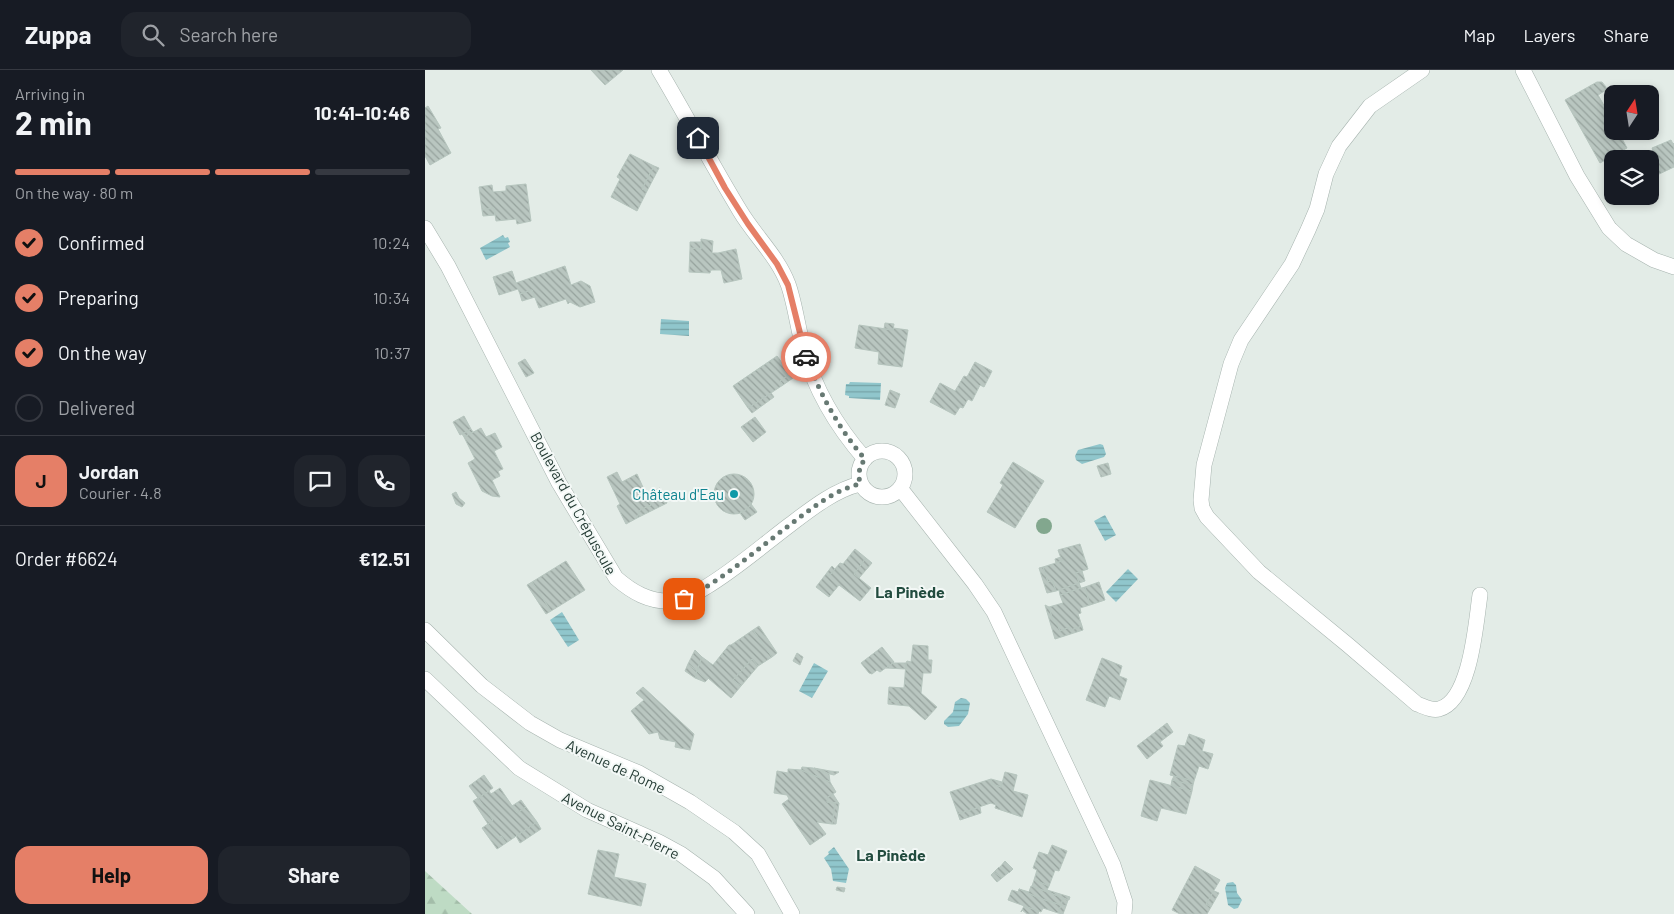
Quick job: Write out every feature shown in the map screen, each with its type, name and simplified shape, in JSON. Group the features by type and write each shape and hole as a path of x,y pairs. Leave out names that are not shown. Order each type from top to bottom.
{"street":[{"path":"659,70 725,188 777,264 788,285 805,353 815,382 842,429 865,459"},
{"path":"1422,70 1370,106 1339,146 1331,160 1309,230 1292,264 1241,340 1231,364 1204,465 1201,508 1207,517 1259,572 1417,704 1429,709 1439,709 1449,703 1460,688 1470,658 1480,595"},
{"path":"1523,70 1577,176 1609,228 1626,244 1654,260 1674,267"},
{"name":"Boulevard du Crépuscule","path":"425,228 448,266 559,483 615,578 629,590 651,599 671,601 684,599 719,579 806,512 830,496 860,484"},
{"path":"879,452 893,455 903,466 905,474 900,488 893,494 884,497 874,496 866,491 860,484 859,475 860,466 865,459 871,454 879,452"},
{"path":"900,488 975,584 994,612 1109,857 1126,910"},
{"name":"Avenue de Rome","path":"425,630 482,686 530,723 560,740 639,774 690,802 734,832 758,854 792,914"},
{"name":"Avenue Saint-Pierre","path":"425,679 519,768 587,810 659,842 681,854 714,878 747,914"}],"green space":[{"path":"425,871 472,914 425,914"}],"water":[{"path":"503,235 505,238 508,237 510,247 486,260 480,248"},
{"path":"661,319 689,321 689,336 660,334"},
{"path":"850,382 881,383 880,400 849,398 849,396 845,395 846,384"},
{"path":"1100,444 1103,445 1106,454 1104,457 1082,464 1076,460 1075,456 1078,450"},
{"path":"1105,515 1116,535 1105,541 1094,521"},
{"path":"1128,569 1138,579 1116,602 1106,592"},
{"path":"562,612 579,640 568,647 550,620"},
{"path":"814,663 828,671 812,698 799,691"},
{"path":"961,698 966,699 970,703 968,714 959,726 948,727 944,724 944,721 953,712 955,702"},
{"path":"834,847 849,869 846,883 833,881 831,869 824,858"},
{"path":"1233,882 1242,900 1238,908 1234,909 1228,905 1225,888 1227,883"}],"building":[{"path":"591,70 623,70 605,85"},
{"path":"1597,82 1602,82 1604,85 1604,91 1598,95 1604,105 1604,140 1623,140 1627,148 1623,150 1604,150 1604,161 1600,163 1565,100"},
{"path":"428,106 441,128 438,129 451,153 430,165 425,156 425,108"},
{"path":"1671,140 1674,143 1674,167 1659,174 1659,150 1653,150 1652,148"},
{"path":"630,154 654,166 642,189 647,191 637,211 611,197 620,179 617,177"},
{"path":"654,166 659,168 647,191 642,189"},
{"path":"526,184 531,221 517,224 516,219 496,221 494,208 482,210 479,187 492,185 493,192 506,191 506,186"},
{"path":"494,208 495,215 483,216 482,210"},
{"path":"701,239 713,241 712,253 736,249 742,279 724,283 721,270 711,270 710,273 689,272 690,248 701,249"},
{"path":"690,242 701,242 701,249 690,248"},
{"path":"565,266 571,285 581,281 590,286 595,302 580,307 570,302 568,304 566,299 539,308 532,290 520,294 518,289 499,295 493,277 512,271 516,283"},
{"path":"532,290 535,297 522,301 520,294"},
{"path":"885,323 894,324 893,330 884,329"},
{"path":"859,325 893,330 893,328 908,330 902,367 878,364 879,352 855,348"},
{"path":"777,356 790,374 780,381 783,385 748,408 733,386"},
{"path":"525,359 534,373 526,377 518,363"},
{"path":"975,362 992,371 984,387 980,385 972,401 968,399 963,408 960,407 955,415 930,402 940,383 955,391 964,376 967,377"},
{"path":"790,374 793,378 783,385 780,381"},
{"path":"890,390 900,394 895,408 885,405"},
{"path":"771,393 774,397 752,413 748,408"},
{"path":"464,416 471,429 460,435 453,422"},
{"path":"755,417 766,432 753,442 741,427"},
{"path":"481,428 486,437 495,433 502,447 494,451 503,469 498,471 500,476 492,480 500,497 492,496 482,491 468,463 475,459 464,437"},
{"path":"471,429 473,432 464,437 462,434"},
{"path":"1013,462 1044,481 1015,528 987,512 1003,485 1000,483"},
{"path":"1108,463 1111,474 1101,477 1097,466"},
{"path":"617,472 622,482 637,474 651,505 640,510 637,518 626,524 617,506 620,504 607,477"},
{"name":"Château d'Eau","path":"730,474 738,474 745,477 751,483 754,494 751,505 745,511 738,514 730,514 723,511 717,505 714,498 714,490 717,483 723,477"},
{"path":"660,488 667,503 637,518 640,510 651,505 646,494"},
{"path":"456,492 465,503 462,507 456,504 452,494"},
{"path":"751,504 757,512 745,520 740,513"},
{"path":"1080,544 1088,569 1076,573 1079,583 1056,591 1052,580 1048,582 1043,567 1062,561 1058,550"},
{"path":"855,549 866,558 854,574 871,588 860,601 839,585 829,597 816,587 826,574 829,576 840,563 843,564"},
{"path":"1061,557 1062,561 1056,563 1055,559"},
{"path":"866,558 872,563 859,578 854,574"},
{"path":"566,561 585,590 551,611 532,582"},
{"path":"832,566 835,569 829,576 826,574"},
{"path":"1043,567 1048,582 1052,580 1056,591 1047,593 1039,568"},
{"path":"1082,571 1085,581 1079,583 1076,573"},
{"path":"532,582 551,611 546,614 527,585"},
{"path":"1099,582 1105,600 1090,605 1085,587"},
{"path":"1079,583 1081,588 1060,595 1059,590"},
{"path":"1085,587 1090,605 1080,608 1081,613 1078,614 1082,626 1071,630 1070,627 1060,631 1056,621 1053,621 1049,607 1063,603 1060,595"},
{"path":"1045,605 1049,607 1053,621 1056,621 1060,631 1070,627 1071,630 1082,626 1083,630 1055,639"},
{"path":"759,626 777,653 772,657 753,630"},
{"path":"753,630 772,657 758,666 752,659 733,680 741,686 731,698 697,671 702,657 713,665 729,645"},
{"path":"913,645 928,646 928,660 932,660 931,673 923,673 921,693 937,707 925,720 909,706 898,705 898,701 888,701 889,687 904,688 906,663 907,661 911,662"},
{"path":"882,647 894,662 880,672 877,670 872,674 869,673 861,663"},
{"path":"695,650 702,657 697,671 688,664"},
{"path":"797,653 803,657 800,665 793,661"},
{"path":"1102,658 1122,666 1119,676 1127,679 1120,700 1109,696 1105,707 1086,700"},
{"path":"752,659 758,666 741,686 733,680"},
{"path":"893,663 906,663 906,669 886,668"},
{"path":"688,664 697,671 695,678 685,671"},
{"path":"697,671 707,680 705,682 695,678"},
{"path":"643,687 694,734 690,750 675,747 676,742 660,739 658,732 649,734 631,711 644,700 636,693"},
{"path":"888,701 898,701 898,705 888,704"},
{"path":"1167,723 1173,732 1160,742 1163,746 1147,759 1137,746"},
{"path":"1189,734 1205,740 1202,751 1213,754 1208,769 1199,766 1194,781 1170,775 1178,745 1185,746"},
{"path":"802,767 813,768 829,774 830,782 801,770"},
{"path":"814,768 830,771 830,774"},
{"path":"788,769 801,770 830,782 836,792 828,797 827,802 835,803 832,824 817,822 826,834 810,845 782,804 789,799 787,795 774,793 777,771 788,773"},
{"path":"830,771 839,772 834,775 830,774"},
{"path":"1005,772 1017,775 1013,791 1028,795 1022,817 995,808 996,805 991,803 958,814 950,792 991,779 992,784 1001,787"},
{"path":"484,775 493,788 478,798 469,786"},
{"path":"1174,776 1194,781 1193,785 1172,780"},
{"path":"991,779 1002,782 1001,787 992,784"},
{"path":"1150,780 1192,791 1186,814 1161,808 1157,821 1141,816"},
{"path":"1172,780 1193,785 1192,791 1171,785"},
{"path":"500,788 517,813 526,807 537,822 506,843 501,836 498,838 488,824 493,820 478,798 489,791 491,794"},
{"path":"833,794 839,803 827,802 828,797"},
{"path":"478,798 493,820 488,824 473,801"},
{"path":"521,800 526,807 517,813 512,806"},
{"path":"835,803 839,803 836,824 832,824"},
{"path":"980,807 981,813 960,820 958,814"},
{"path":"537,822 541,829 520,843 516,836"},
{"path":"488,824 498,838 501,836 506,843 497,849 482,828"},
{"path":"1052,845 1067,851 1059,871 1055,870 1049,886 1034,880 1037,870 1033,868 1039,852 1048,855"},
{"path":"598,850 619,854 614,877 646,884 641,906 588,894"},
{"path":"1005,861 1013,869 1009,873 1000,867"},
{"path":"1195,866 1220,880 1206,904 1211,907 1207,914 1180,914 1172,910"},
{"path":"999,867 1008,873 1002,878 994,872"},
{"path":"994,872 1002,878 997,882 991,875"},
{"path":"1034,880 1049,886 1047,890 1070,897 1069,900 1032,886"},
{"path":"1031,886 1063,898 1061,905 1019,889 1029,892"},
{"path":"837,887 845,888 844,892 836,890"},
{"path":"1019,889 1061,905 1058,913 1043,908 1041,912 1008,900 1012,890 1018,892"},
{"path":"1214,891 1219,893 1211,907 1206,904"},
{"path":"1063,898 1068,900 1066,906 1061,905"},
{"path":"1061,905 1066,906 1063,914 1058,913"},
{"path":"1024,906 1039,911 1038,914 1027,914 1022,910"}],"way so far":[{"path":"684,599 719,579 806,512 830,496 860,484 860,466 865,459 842,429 815,382 806,357"}],"place":[{"name":"Château d'Eau","path":"734,494"}],"district":[{"name":"La Pinède","path":"910,591"},
{"name":"La Pinède","path":"891,854"}],"route":[{"path":"698,138 725,188 783,274 788,285 806,357"}]}
